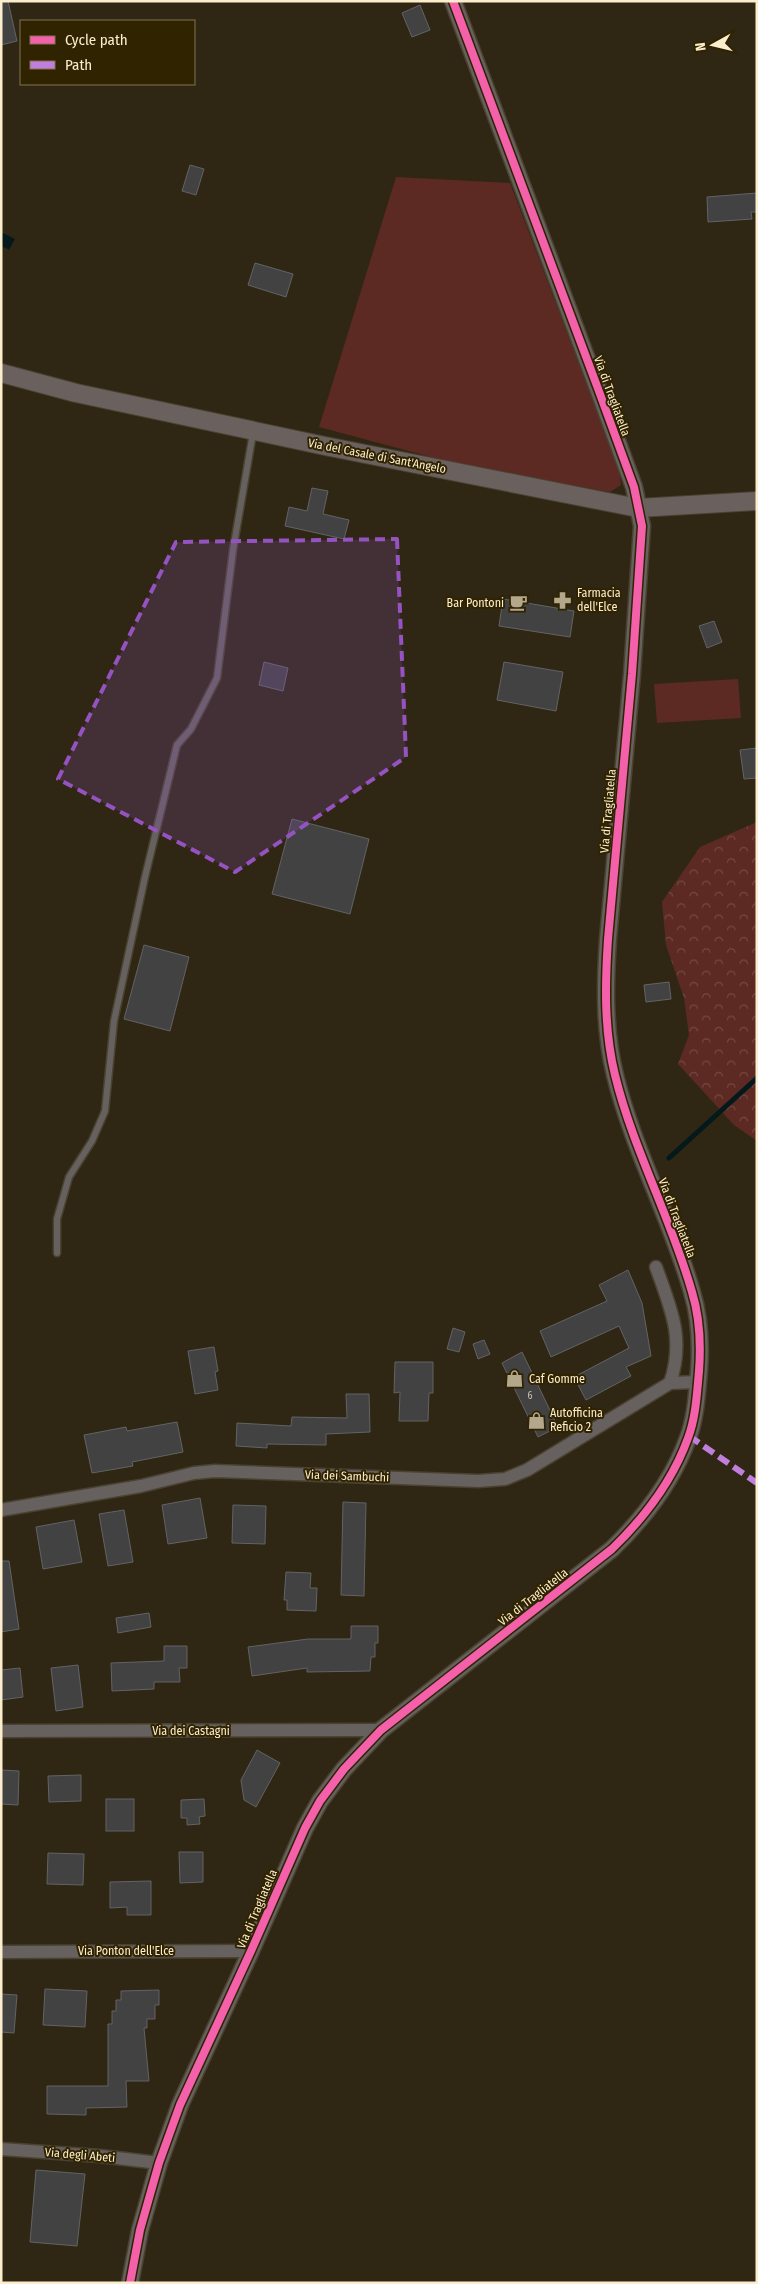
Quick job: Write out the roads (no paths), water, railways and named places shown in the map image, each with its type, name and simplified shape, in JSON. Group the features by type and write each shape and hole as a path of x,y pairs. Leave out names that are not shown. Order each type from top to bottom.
{"main road":[{"name":"Via del Casale di Sant'Angelo","path":"1,373 76,392 254,431 638,508 757,501"}],"street":[{"name":"Via di Tragliatella","path":"130,2283 140,2230 159,2163 180,2104 252,1951 283,1876 320,1802 344,1769 381,1730 612,1550 635,1527 677,1462 689,1436 698,1382 701,1342 693,1293 628,1117 615,1074 607,1027 605,982 608,939 632,674 642,526 634,487 453,1"},
{"path":"656,1267 673,1315 677,1339 678,1358 670,1383"},
{"name":"Via dei Sambuchi","path":"1,1510 141,1486 194,1473 216,1471 478,1481 505,1479 527,1470 670,1383 698,1382"},
{"name":"Via dei Castagni","path":"1,1731 381,1730"},
{"name":"Via Ponton dell'Elce","path":"1,1952 252,1951"},
{"name":"Via degli Abeti","path":"1,2150 100,2156 159,2163"}],"lane":[{"path":"57,1254 57,1219 69,1177 92,1141 105,1111 114,1021 145,877 177,745 191,729 217,678 233,550 254,431"}],"water":[{"path":"1,232 15,239 9,250 1,246"}],"waterway":[{"path":"669,1158 757,1078"}],"place":[{"name":"Farmacia dell'Elce","path":"563,600"},
{"name":"Bar Pontoni","path":"518,603"},
{"name":"Caf Gomme","path":"515,1379"},
{"name":"Autofficina Reficio 2","path":"536,1420"}]}
